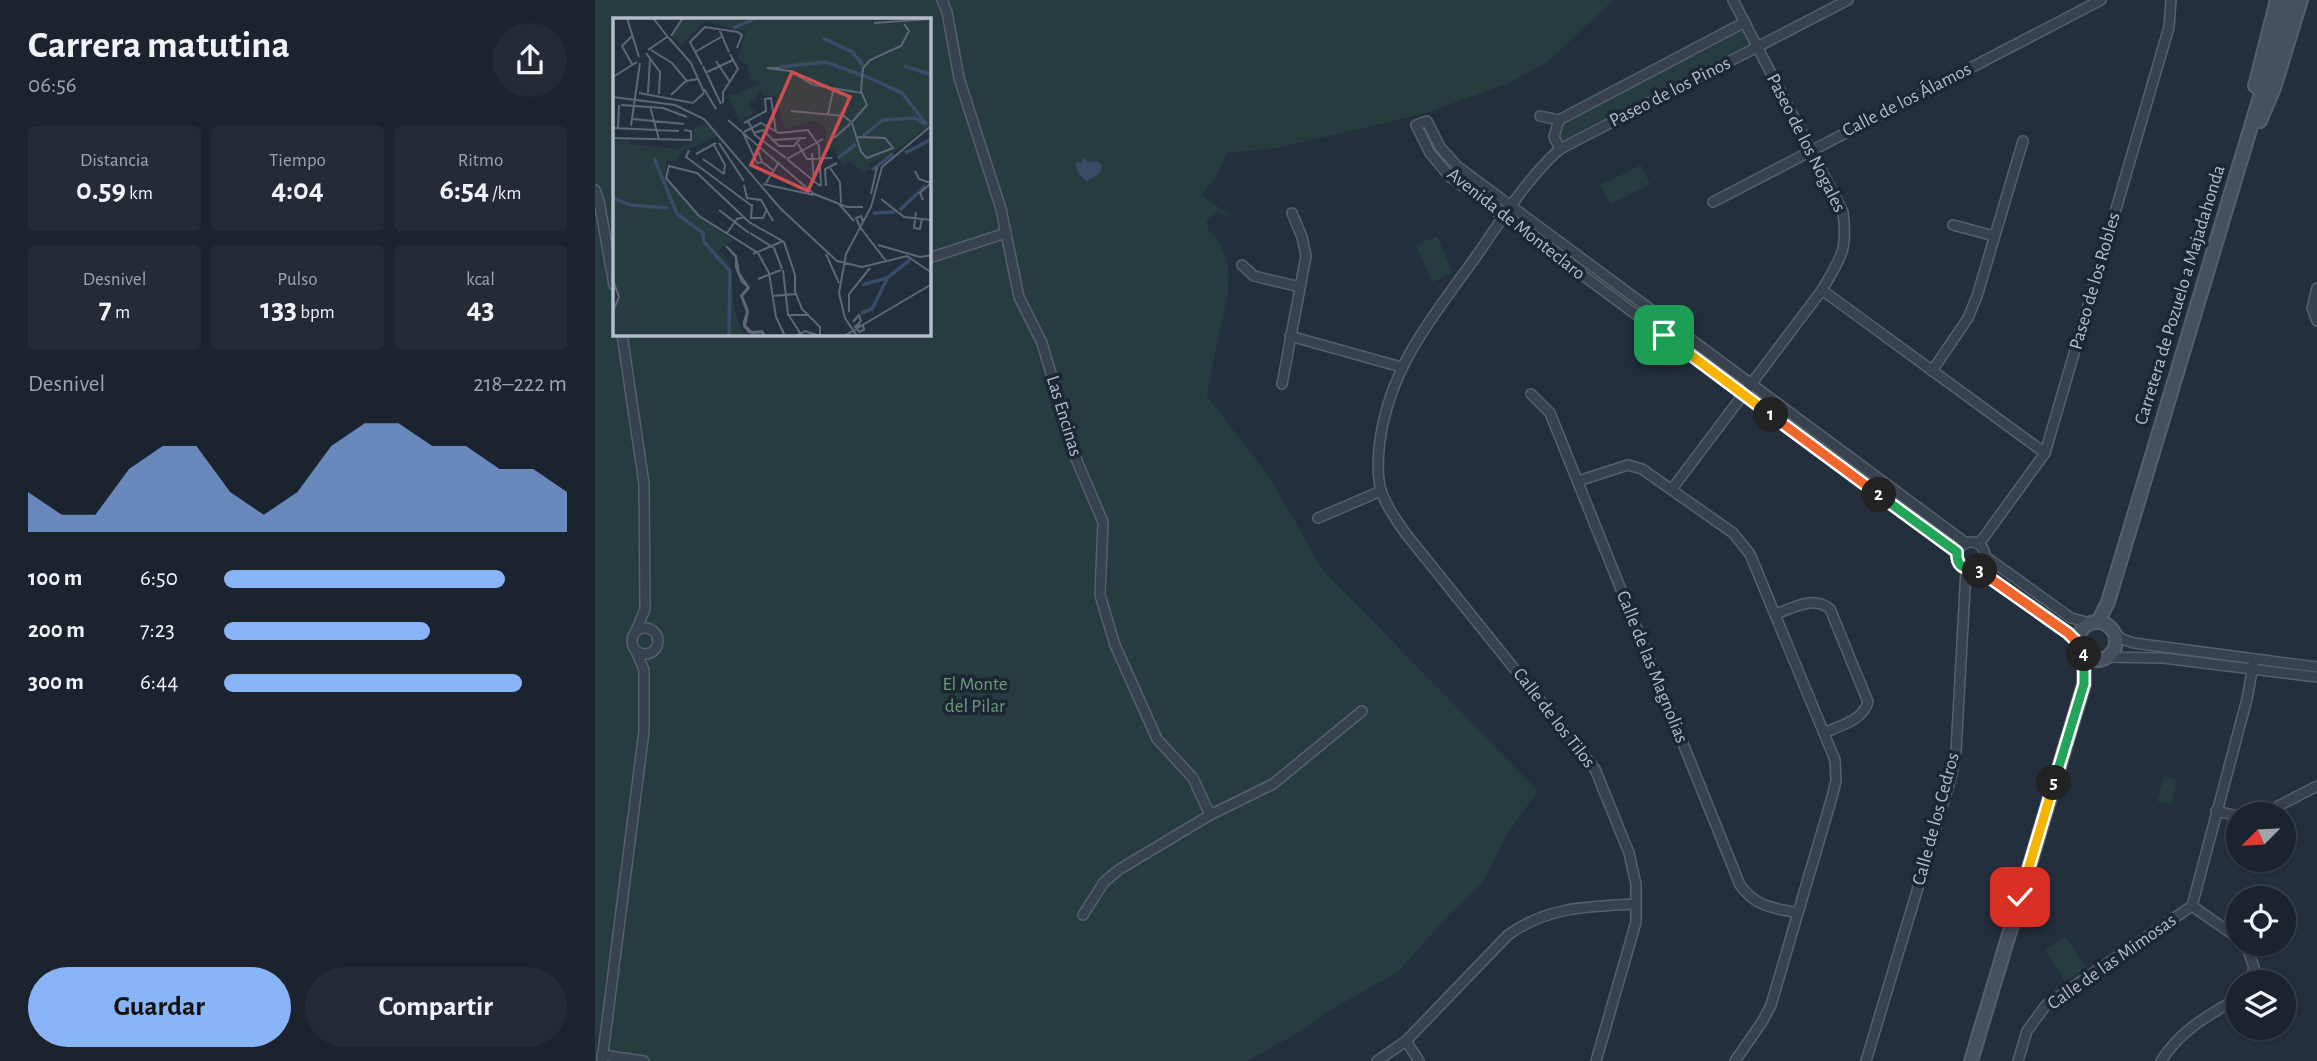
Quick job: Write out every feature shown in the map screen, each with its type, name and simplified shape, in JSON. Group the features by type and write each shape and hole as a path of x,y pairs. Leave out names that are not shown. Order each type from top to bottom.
{"street":[{"name":"Las Encinas","path":"941,0 947,12 958,78 1002,209 1019,297 1042,343 1077,461 1103,522 1100,595 1115,645 1157,739 1193,778 1210,815"},
{"name":"Paseo de los Nogales","path":"1672,489 1822,290 1842,257 1846,236 1843,212 1733,0"},
{"name":"Paseo de los Pinos","path":"1511,208 1560,149 1848,0"},
{"name":"Calle de los Álamos","path":"1713,202 2101,0"},
{"name":"Paseo de los Robles","path":"1979,544 2045,453 2169,27 2171,0"},
{"path":"2232,193 2277,0"},
{"name":"Carretera de Pozuelo a Majadahonda","path":"2094,622 2108,602 2289,0"},
{"path":"2232,193 2274,88 2301,0"},
{"path":"1540,116 1559,120 1745,22"},
{"path":"1559,120 1554,137 1560,149"},
{"name":"Avenida de Monteclaro","path":"1957,552 1450,177 1430,153 1416,125 1427,121 1440,147 1457,166 1966,543"},
{"path":"1932,370 1968,318 2023,141"},
{"path":"595,190 613,280"},
{"name":"Calle de los Tilos","path":"1511,208 1416,341 1401,367 1383,422 1378,456 1381,491 1406,534 1595,769 1629,853 1636,884 1636,922 1596,1061"},
{"path":"1282,384 1306,256 1292,213"},
{"path":"1953,225 1994,236"},
{"path":"931,257 1006,233"},
{"path":"1242,265 1254,276 1300,287"},
{"path":"2317,288 2312,308 2317,321"},
{"path":"1822,290 2045,453"},
{"path":"622,336 644,484 645,609 632,635 632,643 643,670 644,731 602,1058 644,1061"},
{"path":"1290,336 1401,367"},
{"name":"Calle de las Magnolias","path":"1531,394 1550,413 1740,885 1749,898 1759,904 1797,914"},
{"path":"1578,481 1628,465 1642,469 1733,533 1751,554 1835,760 1836,781 1771,1005 1735,1061"},
{"path":"1318,518 1381,491"},
{"path":"2317,667 2253,665 2163,659 2089,658 2068,633 1978,569 1966,570 1960,566 1957,552 1966,543 1979,544 1986,557 2071,618 2094,622 2113,631 2122,639 2134,643 2253,665 2317,677"},
{"path":"1978,569 1986,557"},
{"name":"Calle de los Cedros","path":"1866,1061 1952,774 1956,751 1966,570"},
{"path":"1776,614 1809,602 1822,602 1830,609 1868,702 1860,717 1824,733"},
{"name":"Carretera de Pozuelo a Majadahonda","path":"2108,602 2113,631"},
{"path":"643,670 658,641 645,609"},
{"path":"2083,688 2082,629 2094,622"},
{"path":"636,631 645,628 655,632"},
{"path":"1971,1061 2083,688 2115,647 2113,631"},
{"path":"636,651 642,654 654,650"},
{"name":"Calle de las Mimosas","path":"2018,1061 2027,1031 2046,1005 2192,906 2247,699 2253,665"},
{"path":"1083,915 1104,882 1120,869 1210,815 1273,784 1362,711"},
{"path":"2286,802 2317,786"},
{"path":"2216,811 2226,813"},
{"path":"1377,1061 1406,1041 1508,935 1523,925 1553,912 1571,908 1636,904"},
{"path":"2192,906 2226,930"},
{"path":"2161,1061 2173,1042 2191,1027 2226,1005"},
{"path":"1406,1041 1419,1061"}],"green space":[{"name":"El Monte del Pilar","path":"595,0 1614,0 1546,63 1509,83 1423,114 1276,148 1227,153 1215,179 1201,195 1231,216 1216,212 1206,221 1209,232 1221,246 1229,279 1207,396 1269,476 1323,570 1538,791 1508,833 1483,882 1446,918 1398,972 1247,1061 595,1061"},
{"path":"1739,30 1746,32 1750,40 1747,47 1562,144 1559,137 1566,121"},
{"path":"1641,165 1650,184 1610,204 1600,185"},
{"path":"1522,223 1526,223 1734,376 1734,379 1523,227"},
{"path":"1437,236 1453,273 1432,282 1416,245"},
{"path":"1769,402 1954,537 1955,541 1951,542 1767,405"},
{"path":"2164,776 2177,780 2171,805 2157,801"},
{"path":"2066,937 2086,968 2065,981 2045,950"}],"water":[{"path":"1083,157 1088,162 1098,161 1102,166 1100,173 1086,181 1077,171 1076,162 1082,163"}],"route":[{"path":"1664,335 1957,552 1960,566 1966,570 1978,569 2078,643 2084,654 2084,684 2020,897"}]}
